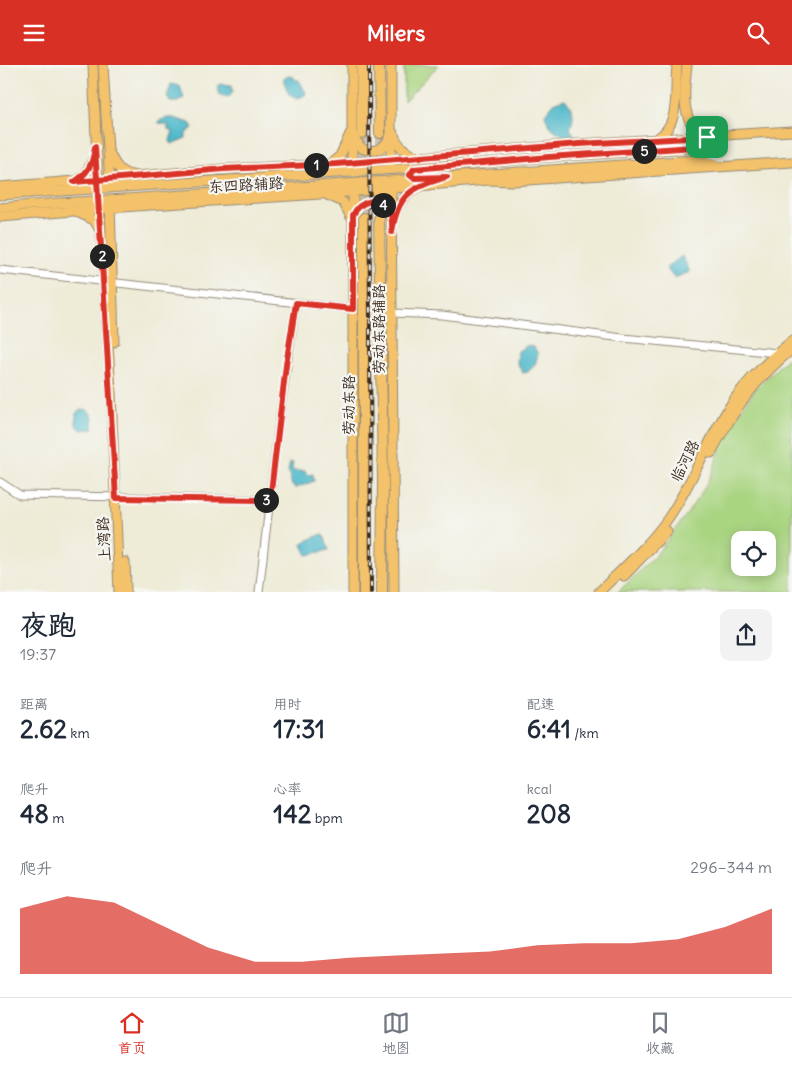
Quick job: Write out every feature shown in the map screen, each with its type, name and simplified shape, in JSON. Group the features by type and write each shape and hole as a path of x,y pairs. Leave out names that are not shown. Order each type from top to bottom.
{"highway":[{"path":"356,130 362,65"},
{"path":"379,65 380,133"},
{"name":"劳动东路","path":"364,218 364,592"},
{"path":"380,219 383,482 382,592"}],"main road":[{"name":"上湾路","path":"92,65 95,147 101,234 108,282 119,498 126,592"},
{"name":"上湾路","path":"104,65 110,183 111,239 108,282"},
{"name":"劳动东路辅路","path":"352,65 356,130 352,167 353,592"},
{"name":"劳动东路辅路","path":"391,65 394,592"},
{"path":"656,139 665,132 673,119 677,65"},
{"path":"687,65 685,103 687,116 695,130 707,137"},
{"path":"391,122 398,144 407,153 421,157"},
{"path":"356,130 356,142 361,148 373,151 385,145 391,134"},
{"path":"306,174 336,160 356,130"},
{"name":"东四路辅路","path":"110,183 140,176 256,168 328,165 352,167 391,164 421,157 656,139 792,131"},
{"path":"391,164 417,167 694,147 721,136"},
{"path":"54,191 85,175 94,157 95,147"},
{"path":"108,147 113,159 122,172 140,176"},
{"path":"463,154 499,161"},
{"path":"392,232 399,205 420,182 471,175 695,160 724,167"},
{"path":"110,204 182,195 420,182 504,181 792,162"},
{"path":"0,195 54,191 110,183 306,174 352,167"},
{"path":"417,167 411,170 410,175 420,182"},
{"path":"256,168 292,175"},
{"path":"471,175 504,181"},
{"path":"0,188 74,182 98,184"},
{"name":"东四路辅路","path":"0,217 71,212 110,204 132,206 320,194 352,187"},
{"path":"0,188 23,193"},
{"path":"320,194 334,197 343,202 353,220"},
{"path":"182,195 222,201"},
{"path":"111,239 114,224 119,215 132,206 155,197"},
{"path":"353,220 360,205 365,202 374,201 382,204 388,210 392,219"},
{"path":"0,209 99,205"},
{"path":"0,209 22,216"},
{"path":"71,212 90,217 97,224 101,234"},
{"name":"临河路","path":"599,592 650,541 669,518 692,479 723,417 736,397 749,381 792,341"},
{"name":"临河路","path":"608,592 657,543 671,525 683,507 737,407 761,377 792,349"},
{"name":"上湾路","path":"119,498 119,592"}],"street":[{"path":"0,270 353,309"},
{"path":"259,592 280,411 296,303"},
{"path":"392,313 442,315 623,338 778,353"},
{"path":"0,482 20,495 270,500"}],"green space":[{"path":"404,65 439,65 404,101"},
{"path":"792,354 792,592 618,592 655,556 687,514 705,487 726,432 756,388"}],"water":[{"path":"289,76 299,80 306,93 305,95 297,99 289,95 283,79"},
{"path":"171,84 180,86 184,99 170,102 167,97"},
{"path":"221,84 232,85 233,92 228,98 220,96 217,86"},
{"path":"565,99 573,113 570,129 578,139 575,142 552,128 546,119 545,114 555,102"},
{"path":"166,118 174,118 190,123 193,128 186,133 186,138 171,144 170,140 173,131 168,129 168,125 159,123 159,121"},
{"path":"682,256 690,272 674,278 666,268"},
{"path":"528,345 534,347 538,354 535,365 528,372 523,373 517,363 518,351"},
{"path":"85,409 90,412 92,417 93,429 81,430 76,425 76,413"},
{"path":"290,463 293,463 292,469 294,471 305,471 308,475 313,474 314,481 296,488 292,486 288,471"},
{"path":"322,534 329,550 307,555 302,545 304,542"}],"tunnel":[{"path":"362,133 364,218"},
{"path":"379,219 380,133"}],"railway":[{"path":"369,65 371,592"}],"route":[{"path":"707,137 579,144 541,149 278,168 224,169 97,180 95,147 94,157 89,169 85,175 74,182 97,180 116,498 270,500 286,365 296,303 353,309 353,215 355,211 365,202 378,202 390,213 392,232 396,212 404,198 416,188 447,177 417,179 410,175 411,170 417,167 694,147 721,136 707,137"}]}
